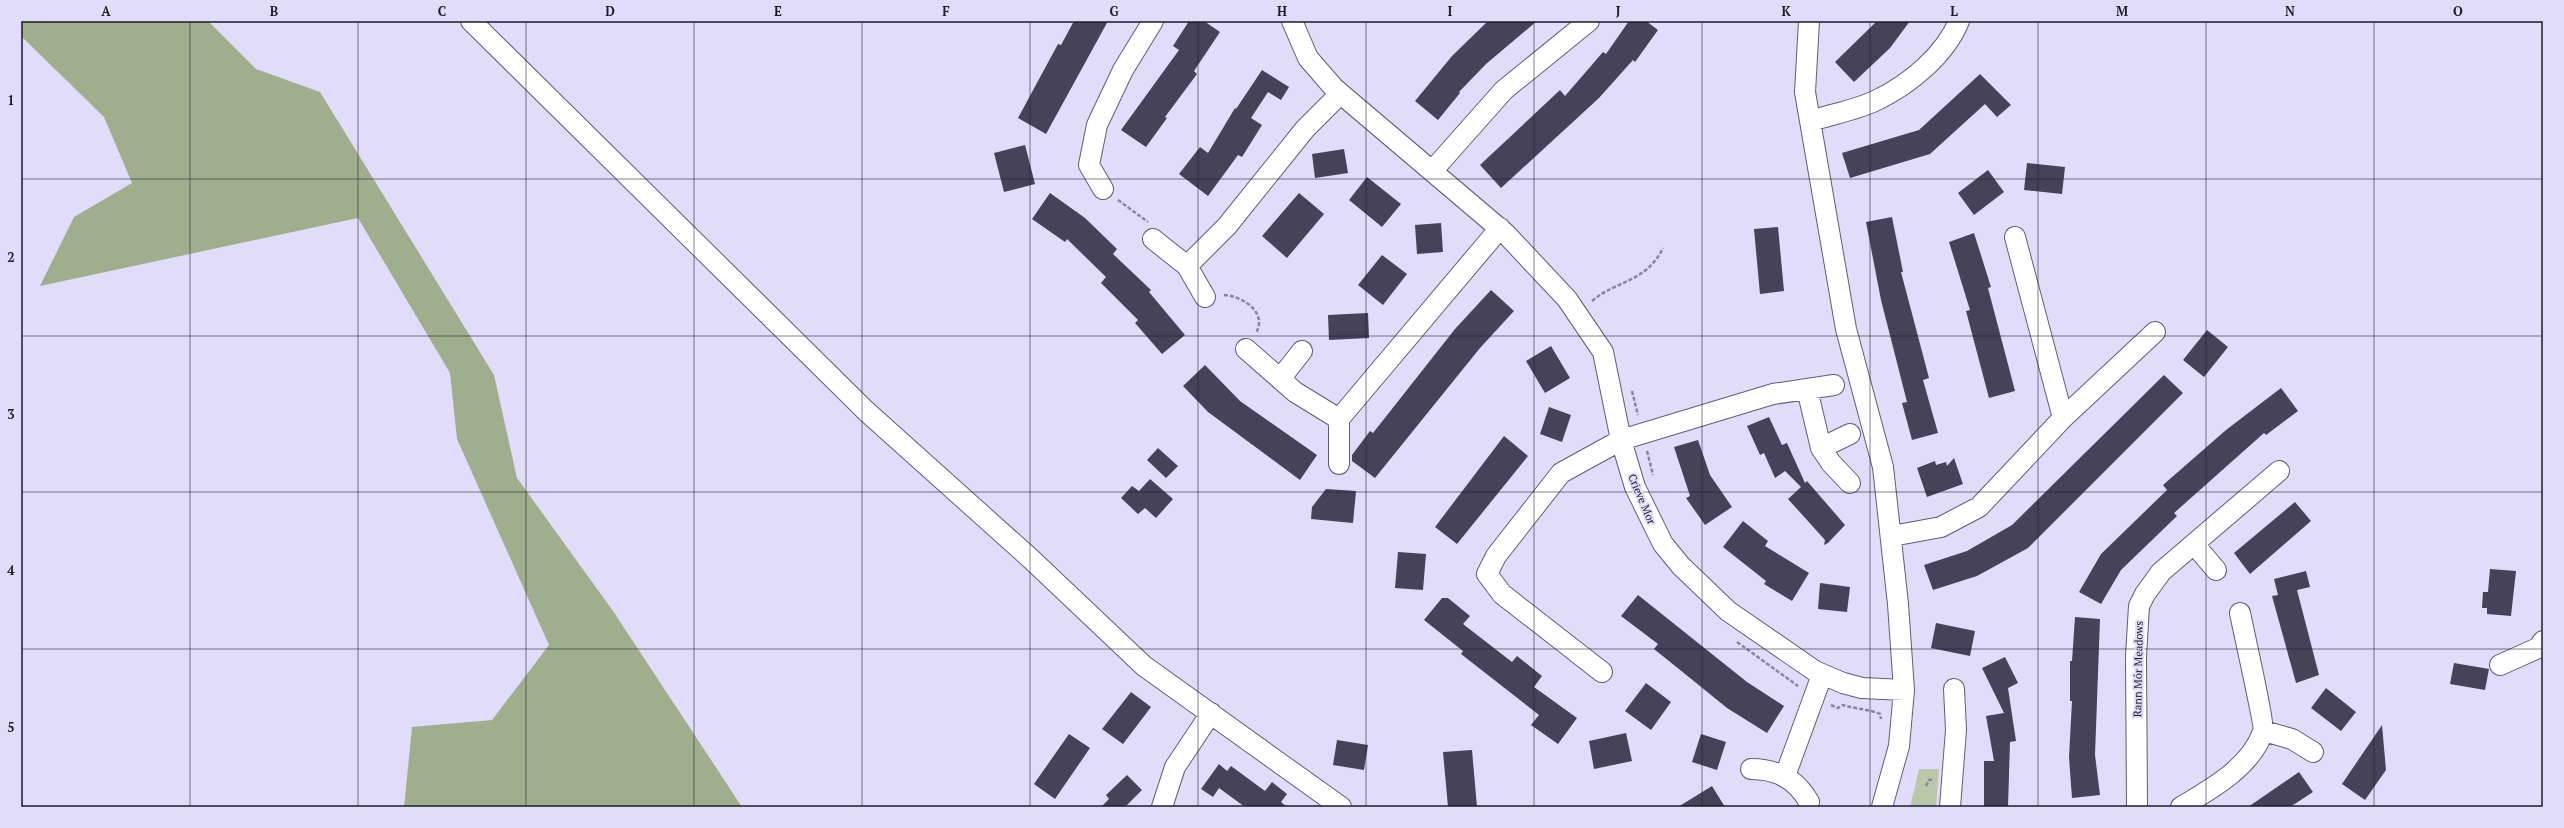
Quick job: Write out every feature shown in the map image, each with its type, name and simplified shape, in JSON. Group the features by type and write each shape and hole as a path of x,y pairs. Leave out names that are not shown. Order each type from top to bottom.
{"street":[{"path":"471,21 866,411 1031,559 1144,666 1341,807"},
{"path":"1103,189 1089,165 1097,125 1123,70 1153,21"},
{"name":"Crieve Mor","path":"1292,21 1308,58 1340,94 1433,170 1500,228 1567,299 1603,352 1621,440 1634,487 1663,544 1681,566 1728,611 1822,675 1862,688 1904,690"},
{"path":"1433,170 1504,90 1589,21"},
{"path":"1810,21 1805,92 1846,329 1883,467 1892,536 1904,690 1899,746 1882,807"},
{"path":"1810,121 1877,100 1909,82 1939,53 1960,21"},
{"path":"1187,266 1227,226 1305,129 1340,94"},
{"path":"1339,464 1339,419 1500,228"},
{"path":"2015,237 2063,418"},
{"path":"1153,239 1187,266 1204,297"},
{"path":"1892,536 1941,527 1979,506 2063,418 2155,332"},
{"path":"1246,349 1295,392 1339,419"},
{"path":"1280,379 1302,351"},
{"path":"1602,672 1502,594 1487,574 1496,556 1560,473 1621,440 1773,394 1834,385"},
{"path":"1808,389 1821,448 1831,463 1850,483"},
{"path":"1821,448 1850,434"},
{"name":"Rann Mór Meadows","path":"2137,807 2136,656 2139,606 2145,594 2161,572 2279,471"},
{"path":"2194,544 2216,570"},
{"path":"2181,807 2214,787 2250,756 2264,731 2240,612"},
{"path":"2500,665 2538,648 2543,641"},
{"path":"1785,776 1822,675"},
{"path":"1950,807 1956,730 1954,688"},
{"path":"1162,807 1175,767 1211,713"},
{"path":"2264,731 2292,739 2313,752"},
{"path":"1751,769 1763,769 1785,776 1800,788 1809,802"}],"path":[{"path":"1103,189 1156,228 1153,239"},
{"path":"1592,301 1604,291 1631,281 1640,275 1660,255 1662,248"},
{"path":"1204,297 1232,295 1255,309 1258,328 1246,349"}],"green space":[{"path":"21,21 208,21 256,69 320,92 494,375 517,478 613,611 742,807 404,807 412,727 492,720 549,645 457,439 450,373 358,218 40,286 74,217 132,183 104,117 21,36"},
{"path":"1919,769 1939,769 1936,807 1910,807"}],"building":[{"path":"1074,21 1108,21 1046,134 1018,118 1058,44 1061,45"},
{"path":"1189,21 1204,21 1220,32 1194,71 1197,74 1165,117 1167,118 1146,147 1121,130 1179,50 1173,46"},
{"path":"1488,21 1537,21 1486,64 1459,92 1460,93 1438,120 1415,101 1452,56"},
{"path":"1629,21 1646,21 1658,30 1635,62 1633,60 1599,98 1501,188 1480,165 1560,90 1565,96 1603,52 1606,54"},
{"path":"1877,21 1910,21 1890,48 1854,82 1835,62"},
{"path":"1262,70 1289,87 1281,100 1268,92 1251,118 1262,125 1242,157 1238,155 1208,196 1179,174 1200,147 1208,153 1235,108 1236,109"},
{"path":"1980,74 2011,105 1997,117 1985,104 1930,154 1850,178 1842,153 1919,130"},
{"path":"1025,145 1035,184 1004,192 994,153"},
{"path":"1344,149 1348,173 1315,178 1312,154"},
{"path":"2027,163 2065,167 2062,194 2024,190"},
{"path":"1988,170 2004,192 1974,215 1958,193"},
{"path":"1367,177 1401,204 1382,227 1349,200"},
{"path":"1050,193 1085,218 1117,249 1113,254 1151,290 1149,292 1185,335 1162,354 1135,323 1138,320 1101,283 1106,277 1067,239 1065,242 1032,219"},
{"path":"1299,193 1324,214 1287,258 1262,236"},
{"path":"1892,217 1903,272 1901,272 1929,378 1923,380 1938,433 1912,440 1902,403 1907,402 1881,300 1866,222"},
{"path":"1441,223 1443,252 1417,254 1415,225"},
{"path":"1778,227 1784,291 1760,294 1754,229"},
{"path":"1974,233 1991,287 1988,288 2015,391 1989,398 1966,311 1970,310 1949,242"},
{"path":"1382,255 1407,274 1383,305 1358,285"},
{"path":"1491,290 1514,311 1480,348 1375,478 1352,461 1352,455 1370,431 1373,433 1455,329"},
{"path":"1368,313 1369,338 1329,340 1328,315"},
{"path":"2207,330 2228,347 2204,377 2183,360"},
{"path":"1551,346 1570,378 1545,393 1526,361"},
{"path":"1205,365 1240,401 1317,455 1300,480 1208,412 1183,386"},
{"path":"2164,375 2183,393 2028,548 1977,576 1933,590 1924,565 1967,551 2012,525"},
{"path":"2281,388 2298,411 2266,435 2264,433 2174,513 2177,516 2121,570 2101,604 2079,592 2101,554 2167,490 2163,485 2226,430"},
{"path":"1549,407 1571,415 1562,442 1540,434"},
{"path":"1769,417 1782,445 1787,443 1805,483 1807,481 1845,525 1828,543 1824,545 1825,540 1788,499 1801,487 1785,471 1775,478 1764,453 1760,455 1747,426"},
{"path":"1504,436 1528,456 1457,544 1435,527"},
{"path":"1698,440 1710,475 1732,507 1705,525 1686,498 1690,496 1674,447"},
{"path":"1158,448 1178,466 1166,478 1147,460"},
{"path":"1954,458 1963,484 1927,497 1917,468 1935,461 1936,465 1946,462 1947,466"},
{"path":"1150,479 1173,499 1156,518 1145,508 1138,514 1121,498 1132,486 1139,491"},
{"path":"1326,489 1356,491 1353,523 1311,519 1312,507"},
{"path":"2295,502 2311,521 2250,574 2234,553"},
{"path":"1743,521 1768,541 1765,546 1809,573 1792,601 1764,584 1766,581 1723,547"},
{"path":"1398,552 1426,554 1423,590 1395,588"},
{"path":"2490,569 2516,571 2511,616 2487,614 2487,608 2482,608 2483,592 2488,592"},
{"path":"2306,571 2310,587 2297,590 2319,675 2296,683 2272,596 2278,595 2274,579"},
{"path":"1820,583 1850,587 1847,612 1818,609"},
{"path":"1638,595 1747,682 1784,706 1767,733 1727,708 1654,649 1658,644 1621,616"},
{"path":"1442,598 1448,598 1470,616 1463,624 1512,662 1517,656 1542,676 1534,687 1577,718 1558,744 1531,725 1539,715 1461,654 1463,651 1424,620"},
{"path":"2075,617 2100,619 2095,755 2100,795 2072,798 2069,757 2072,701 2070,701 2070,661 2072,661"},
{"path":"1936,623 1975,631 1970,656 1931,648"},
{"path":"2005,657 2018,683 2008,688 2016,741 2010,742 2008,807 1984,807 1984,761 1994,761 1986,716 2004,713 1982,668"},
{"path":"2454,663 2489,669 2485,690 2450,684"},
{"path":"1646,683 1671,702 1651,730 1625,711"},
{"path":"2326,688 2356,712 2341,731 2311,708"},
{"path":"1131,692 1151,707 1123,744 1102,729"},
{"path":"2382,725 2386,770 2365,800 2342,784"},
{"path":"1626,733 1632,761 1594,769 1589,741"},
{"path":"1069,734 1090,748 1055,799 1034,784"},
{"path":"1701,734 1726,742 1717,770 1692,762"},
{"path":"1337,740 1368,745 1364,770 1333,765"},
{"path":"1472,750 1477,807 1448,807 1443,752"},
{"path":"1219,764 1227,771 1231,766 1265,791 1272,782 1287,794 1281,802 1287,807 1245,807 1219,788 1213,797 1201,789"},
{"path":"2299,772 2313,792 2290,807 2248,807"},
{"path":"1127,775 1142,790 1125,807 1101,807 1109,799 1106,795"},
{"path":"1712,786 1725,807 1678,807"}]}
